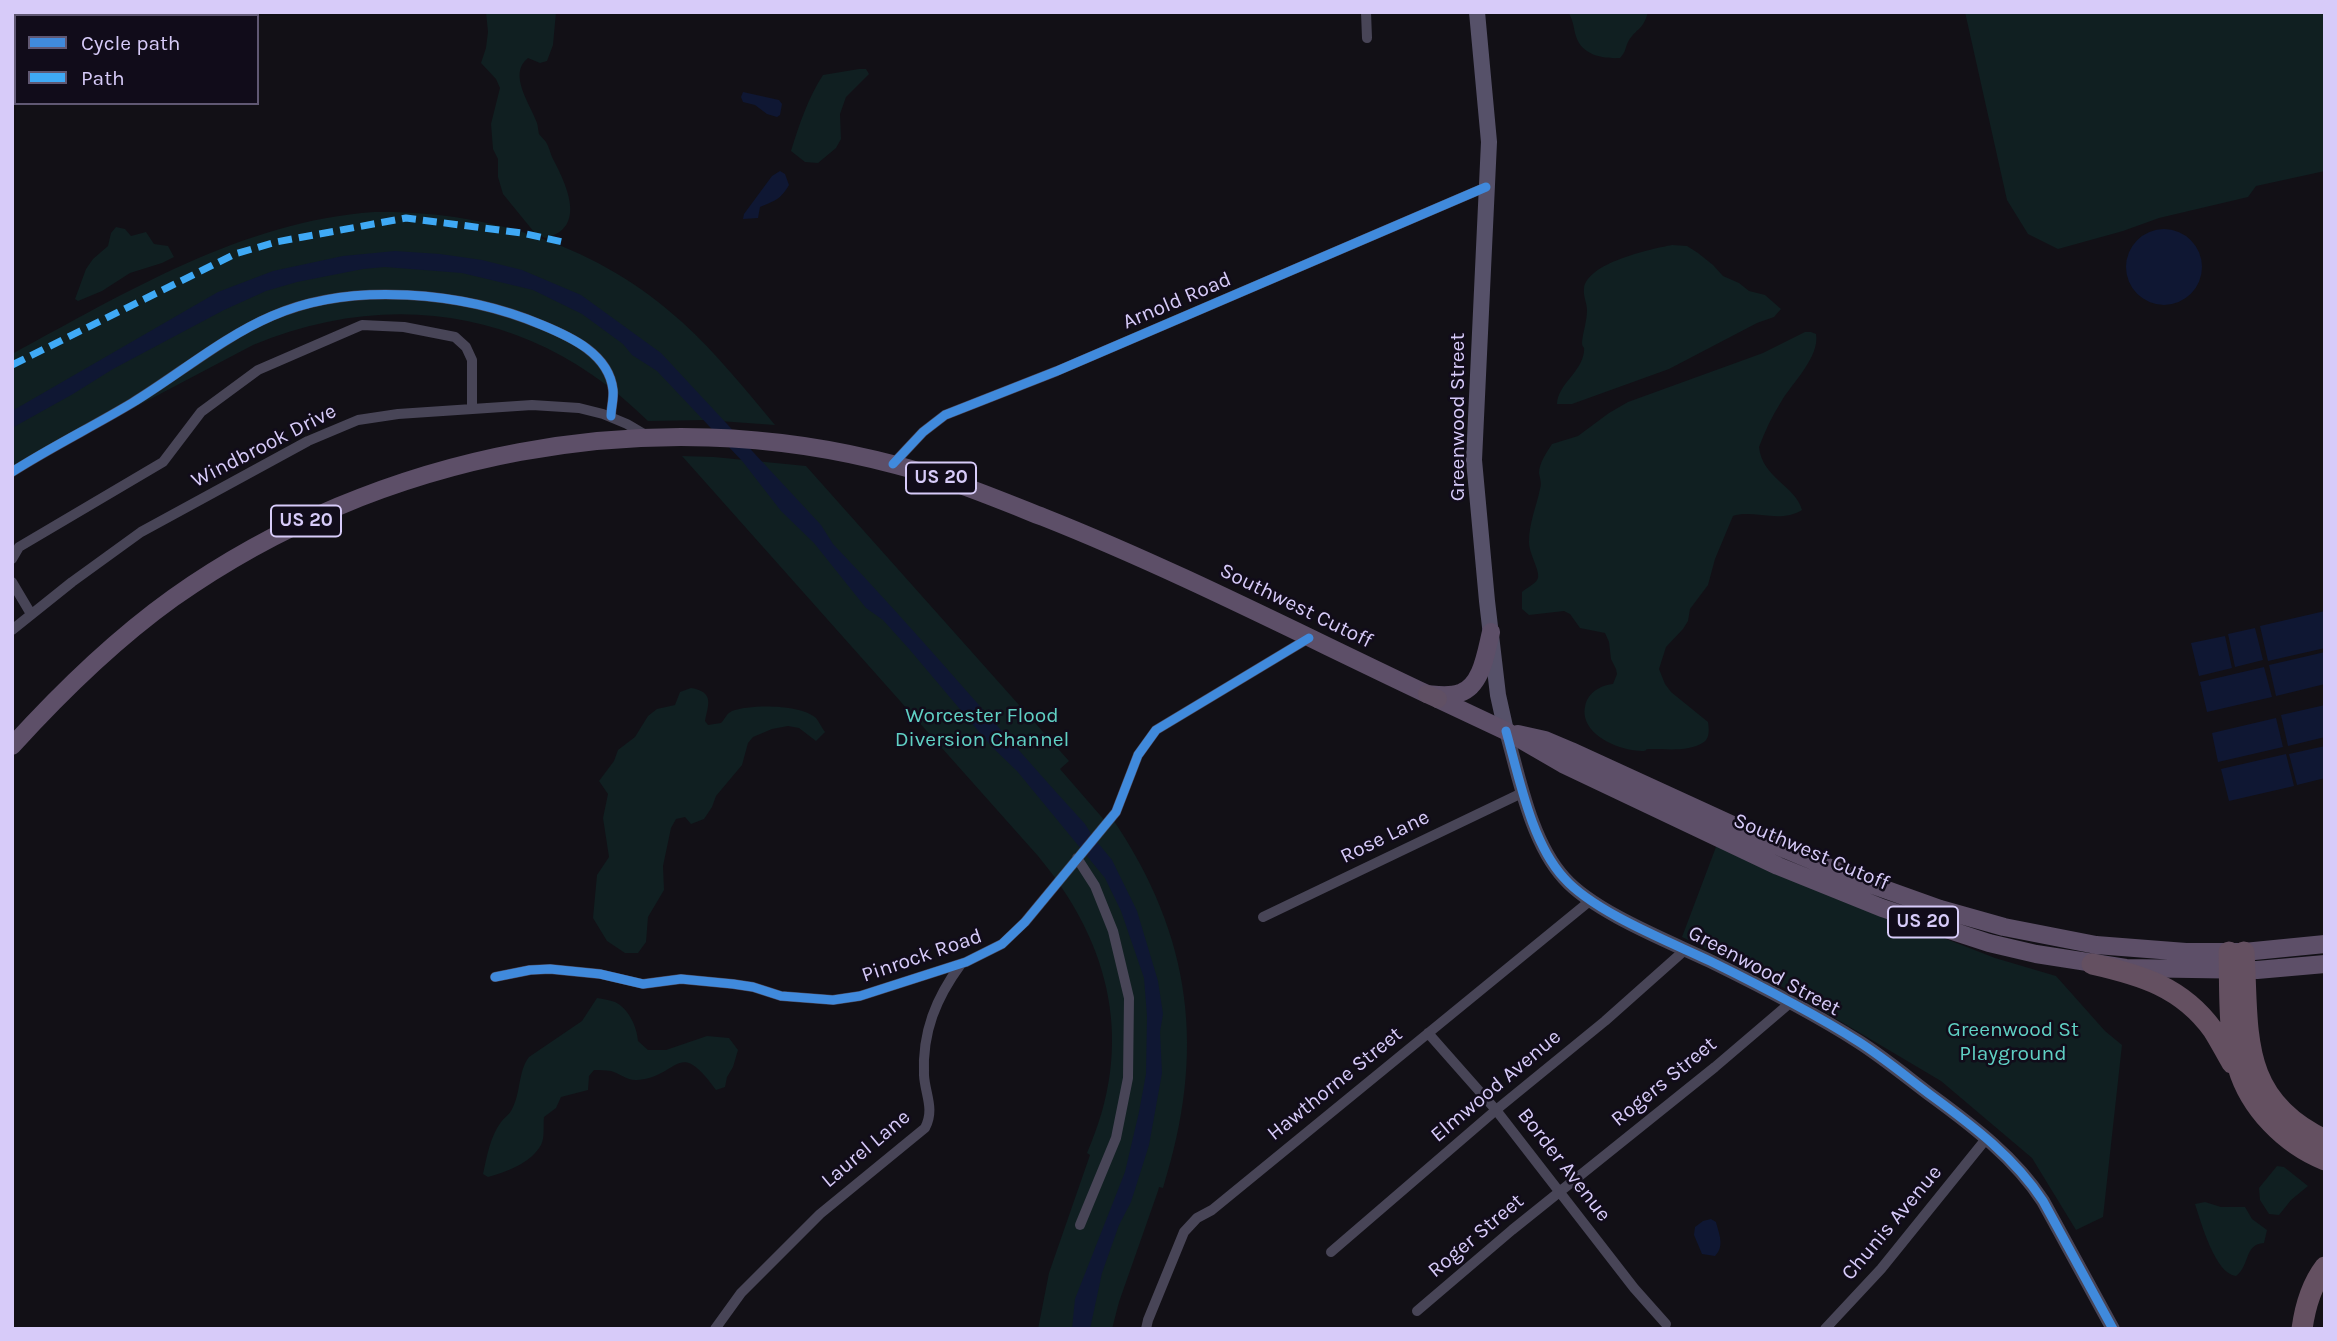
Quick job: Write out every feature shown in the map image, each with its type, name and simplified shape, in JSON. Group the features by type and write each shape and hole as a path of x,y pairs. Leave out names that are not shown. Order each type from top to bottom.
{"highway":[{"path":"2237,961 2233,1039 2237,1065 2245,1085"},
{"path":"2237,961 2249,1045 2255,1068 2266,1091 2282,1112 2302,1129 2325,1140"},
{"path":"2092,964 2137,974 2192,1006 2213,1031 2257,1105 2274,1126 2293,1142 2325,1160"},
{"path":"2302,1329 2306,1307 2325,1267"},
{"path":"2313,1329 2325,1290"}],"main road":[{"name":"Greenwood Street","path":"1477,12 1488,122 1474,453 1490,632 1498,695 1506,731"},
{"name":"US 20","path":"12,746 74,680 155,611 220,568 308,520 379,490 465,464 571,444 657,437 756,439 893,464"},
{"name":"Southwest Cutoff","path":"893,464 976,490 1143,558 1506,731 1563,764 1778,866 1858,900 1989,943 2092,964 2166,970 2237,961 2325,944"},
{"path":"1432,697 1463,693 1472,686 1479,673 1490,632"},
{"name":"Southwest Cutoff","path":"1506,731 1545,740 1812,861 1940,909 2004,927 2096,945 2186,952 2237,961 2325,964"}],"street":[{"path":"1366,12 1367,38"},
{"name":"Arnold Road","path":"893,464 923,432 944,415 1068,367 1486,187"},
{"path":"12,472 131,403 261,321 304,305 355,297 419,297 485,307 514,314 569,336 587,348 608,375 613,391 611,416"},
{"path":"12,559 19,547 163,462 201,412 258,370 362,325 404,327 455,337 466,347 472,360 472,409"},
{"name":"Windbrook Drive","path":"12,630 141,532 318,436 348,424 378,416 532,405 579,408 611,416 657,437"},
{"path":"12,582 31,614"},
{"name":"Pinrock Road","path":"495,977 550,969 600,974 635,983 650,984 681,979 743,985 780,996 833,1000 860,996 962,963 1011,938 1116,811 1138,755 1156,730 1309,638"},
{"name":"Greenwood Street","path":"1506,731 1541,842 1570,884 1591,900 1790,1003 1861,1043 1955,1113 2020,1170 2038,1193 2113,1329"},
{"name":"Rose Lane","path":"1263,917 1524,792"},
{"path":"1079,856 1095,886 1113,931 1129,999 1128,1078 1116,1138 1080,1225"},
{"name":"Hawthorne Street","path":"1146,1329 1178,1243 1190,1224 1222,1202 1591,900"},
{"name":"Elmwood Avenue","path":"1331,1252 1496,1110 1605,1021 1686,949"},
{"name":"Laurel Lane","path":"715,1329 741,1293 820,1213 925,1128 930,1113 924,1070 930,1020 943,990 962,963"},
{"name":"Rogers Street","path":"1561,1191 1790,1003"},
{"name":"Border Avenue","path":"1428,1032 1496,1110 1634,1288 1666,1324"},
{"name":"Chunis Avenue","path":"1825,1329 1881,1269 1986,1139"},
{"name":"Roger Street","path":"1417,1311 1561,1191"}],"green space":[{"path":"486,12 556,12 553,45 547,61 540,63 528,58 520,72 522,90 539,134 548,146 563,179 570,203 570,215 566,225 558,233 545,238 534,232 503,194 498,177 498,159 493,149 491,124 500,88 496,79 481,63 488,32"},
{"path":"1568,12 1648,12 1644,23 1631,37 1622,56 1613,58 1593,54 1582,46"},
{"path":"1965,12 2325,12 2325,171 2256,186 2248,197 2159,218 2058,249 2028,234 2007,200"},
{"path":"866,69 869,74 846,97 840,114 841,139 836,148 818,163 805,162 791,151 804,112 823,75"},
{"path":"374,212 416,213 499,226 539,237 614,272 649,295 695,334 775,425 705,420 648,421 605,384 560,355 512,333 462,320 411,314 359,317 306,327 253,345 12,472 12,354 142,285 232,245 278,229 325,218"},
{"path":"116,227 125,229 131,236 146,232 154,244 168,246 174,257 130,273 102,291 78,301 75,299 86,269 108,246 111,233"},
{"path":"1672,245 1687,246 1723,276 1749,291 1765,295 1781,309 1774,317 1757,323 1669,369 1572,404 1557,404 1561,390 1579,366 1584,352 1582,342 1587,310 1584,289 1587,280 1607,265 1621,259"},
{"path":"1805,332 1816,334 1814,352 1775,413 1759,447 1766,467 1793,494 1802,510 1785,516 1733,516 1715,559 1708,585 1690,609 1683,629 1666,647 1659,669 1671,692 1708,722 1707,738 1692,747 1644,751 1609,743 1599,737 1586,721 1585,711 1587,700 1592,693 1613,684 1617,674 1605,633 1580,628 1570,614 1564,611 1529,615 1522,609 1522,592 1538,578 1529,535 1541,487 1539,469 1542,462 1552,444 1578,436 1628,402 1763,353"},
{"name":"Worcester Flood Diversion Channel","path":"682,456 806,466 1069,761 1060,769 1106,822 1112,818 1139,862 1160,907 1175,952 1184,997 1187,1043 1185,1090 1163,1188 1159,1187 1112,1329 1038,1329 1049,1273 1090,1155 1087,1153 1102,1113 1110,1074 1112,1035 1108,997 1099,961 1084,925 1038,856"},
{"path":"691,688 707,696 705,721 708,725 721,723 730,712 763,706 809,713 816,718 825,732 816,741 799,728 788,726 753,737 748,743 742,765 716,796 704,819 691,824 685,817 676,819 671,828 663,866 664,890 648,917 646,942 638,953 625,953 607,941 593,918 597,875 609,857 603,818 608,794 599,781 614,761 618,750 635,737 648,716 657,709 675,705 680,692"},
{"name":"Greenwood St Playground","path":"1719,839 1813,887 1995,958 2056,976 2105,1031 2122,1045 2103,1217 2076,1230 2032,1158 1941,1081 1779,985 1682,937"},
{"path":"597,998 615,1002 624,1009 634,1024 638,1041 648,1050 666,1050 707,1036 729,1038 738,1050 725,1087 716,1090 703,1074 685,1062 662,1073 637,1080 611,1071 594,1070 589,1076 588,1090 561,1097 556,1108 544,1117 542,1142 531,1157 518,1166 488,1177 483,1174 497,1128 515,1103 525,1063 529,1057 582,1021"},
{"path":"2277,1166 2284,1167 2308,1186 2291,1200 2279,1215 2269,1214 2260,1200 2259,1188"},
{"path":"2205,1202 2221,1207 2245,1207 2252,1219 2267,1230 2264,1243 2253,1247 2236,1276 2228,1273 2210,1246 2195,1204"}],"water":[{"path":"743,92 779,100 782,104 780,115 777,117 767,114 755,105 743,102"},
{"path":"780,171 785,174 789,185 783,194 760,207 758,218 743,219 772,176"},
{"path":"2164,229 2178,232 2191,240 2199,253 2202,267 2199,281 2191,294 2178,302 2164,305 2150,302 2137,294 2129,281 2126,267 2129,253 2137,240 2150,232"},
{"path":"395,251 482,260 522,270 581,295 661,353 821,525 833,544 1085,824 1112,860 1137,911 1158,981 1163,1014 1160,1032 1162,1073 1149,1145 1131,1202 1119,1225 1102,1273 1090,1329 1072,1329 1075,1299 1125,1172 1146,1074 1147,1016 1144,978 1121,911 1105,878 1017,771 991,746 883,620 866,608 814,543 781,511 743,462 657,371 632,355 623,344 582,314 533,290 462,273 385,267 297,282 266,291 224,310 113,369 12,428 12,411 218,292 273,271 343,256"},
{"path":"2325,611 2325,648 2268,661 2260,626"},
{"path":"2255,628 2263,660 2235,667 2228,634"},
{"path":"2225,636 2232,668 2199,676 2191,643"},
{"path":"2325,652 2325,684 2276,696 2269,665"},
{"path":"2264,667 2272,697 2207,712 2200,682"},
{"path":"2325,705 2325,737 2288,746 2281,715"},
{"path":"2276,718 2283,747 2218,762 2212,733"},
{"path":"2325,746 2325,778 2297,785 2289,754"},
{"path":"2286,754 2294,786 2229,801 2221,769"},
{"path":"1711,1219 1716,1222 1720,1240 1720,1248 1715,1256 1702,1254 1694,1235 1695,1227"}],"marked path":[{"path":"12,365 235,254 276,242 406,218 522,233 563,242"}],"cycle path":[{"path":"893,464 923,432 945,415 1057,371 1486,187"},
{"path":"12,472 132,403 218,345 254,325 303,305 337,298 372,295 443,298 511,314 553,330 576,341 604,366 613,390 611,416"},
{"path":"495,977 550,969 600,974 643,984 681,979 733,984 781,996 833,1000 860,996 966,962 1002,944 1025,922 1116,812 1138,755 1156,730 1309,638"},
{"path":"1506,731 1535,828 1553,863 1577,891 1612,914 1748,980 1841,1031 1887,1061 1978,1131 2020,1171 2043,1201 2113,1329"}]}
